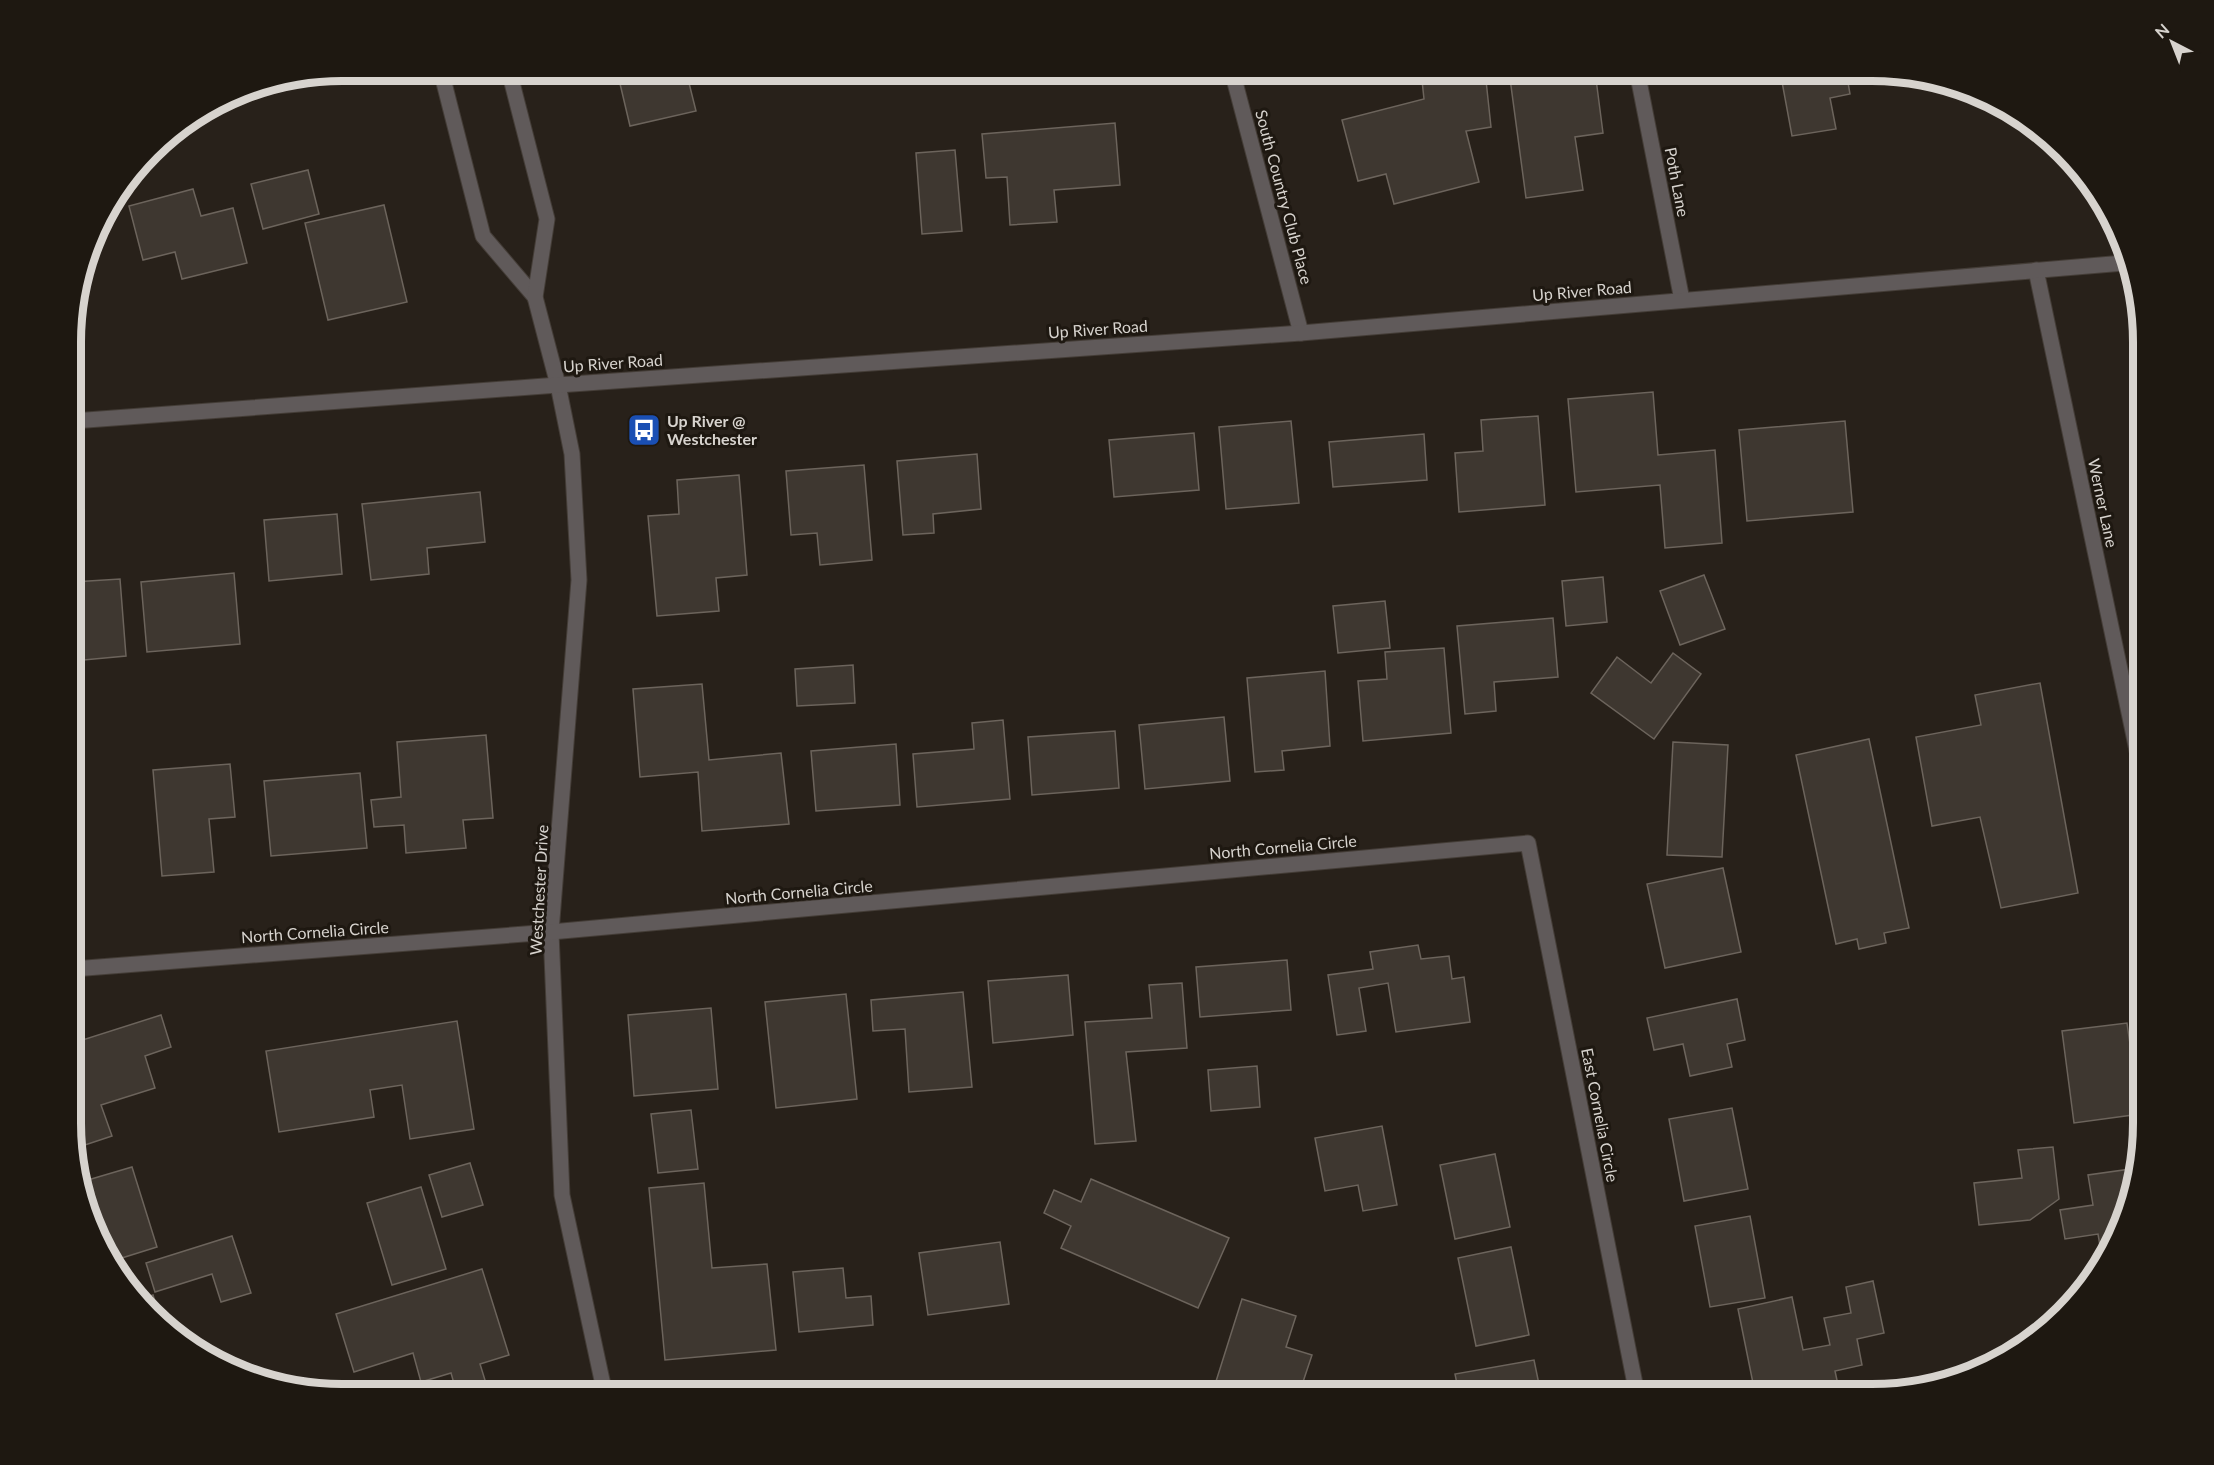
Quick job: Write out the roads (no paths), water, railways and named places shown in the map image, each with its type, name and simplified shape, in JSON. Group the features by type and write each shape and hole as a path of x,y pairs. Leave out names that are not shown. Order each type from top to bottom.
{"street":[{"path":"444,81 483,236 535,297"},
{"path":"512,81 548,219 535,297"},
{"name":"South Country Club Place","path":"1235,81 1301,333"},
{"name":"Poth Lane","path":"1639,81 1682,300"},
{"name":"Up River Road","path":"81,420 1301,333 2120,262"},
{"name":"Werner Lane","path":"2036,270 2133,731"},
{"name":"Westchester Drive","path":"535,297 558,385 572,454 579,580 551,932 562,1195 603,1384"},
{"name":"North Cornelia Circle","path":"81,968 551,932 1528,843"},
{"name":"East Cornelia Circle","path":"1528,843 1635,1384"}],"place":[{"name":"Up River @ Westchester","path":"644,430"}]}
